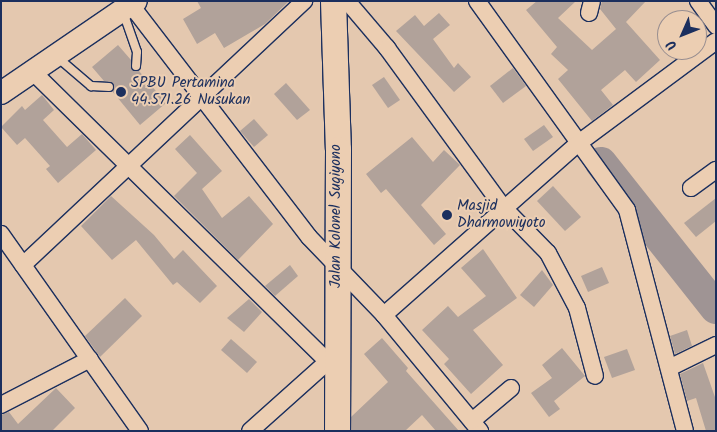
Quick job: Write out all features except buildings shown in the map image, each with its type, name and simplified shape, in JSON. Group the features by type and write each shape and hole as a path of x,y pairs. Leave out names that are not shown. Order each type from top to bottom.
{"main road":[{"name":"Jalan Kolonel Sugiyono","path":"333,1 338,264 332,359 337,431"},
{"path":"1,93 127,4"}],"street":[{"path":"23,265 304,1"},
{"path":"347,1 387,48 503,207 534,235 565,284 577,308 595,376"},
{"path":"477,1 573,131 579,143 627,210 685,431"},
{"path":"698,1 716,26"},
{"path":"127,4 200,100 309,237 338,264 384,315 476,426 511,388"},
{"path":"384,315 503,207 579,143 716,41"},
{"path":"32,71 128,167 332,359 250,431"},
{"path":"691,188 716,170"},
{"path":"1,234 140,431"},
{"path":"670,368 716,345"},
{"path":"1,405 90,359"}],"lane":[{"path":"127,4 137,52 136,66"},
{"path":"55,55 91,86 109,87"}],"waterway":[{"path":"601,163 716,308"}],"place":[{"name":"SPBU Pertamina 44.571.26 Nusukan","path":"121,92"},
{"name":"Masjid Dharmowiyoto","path":"447,215"}]}
